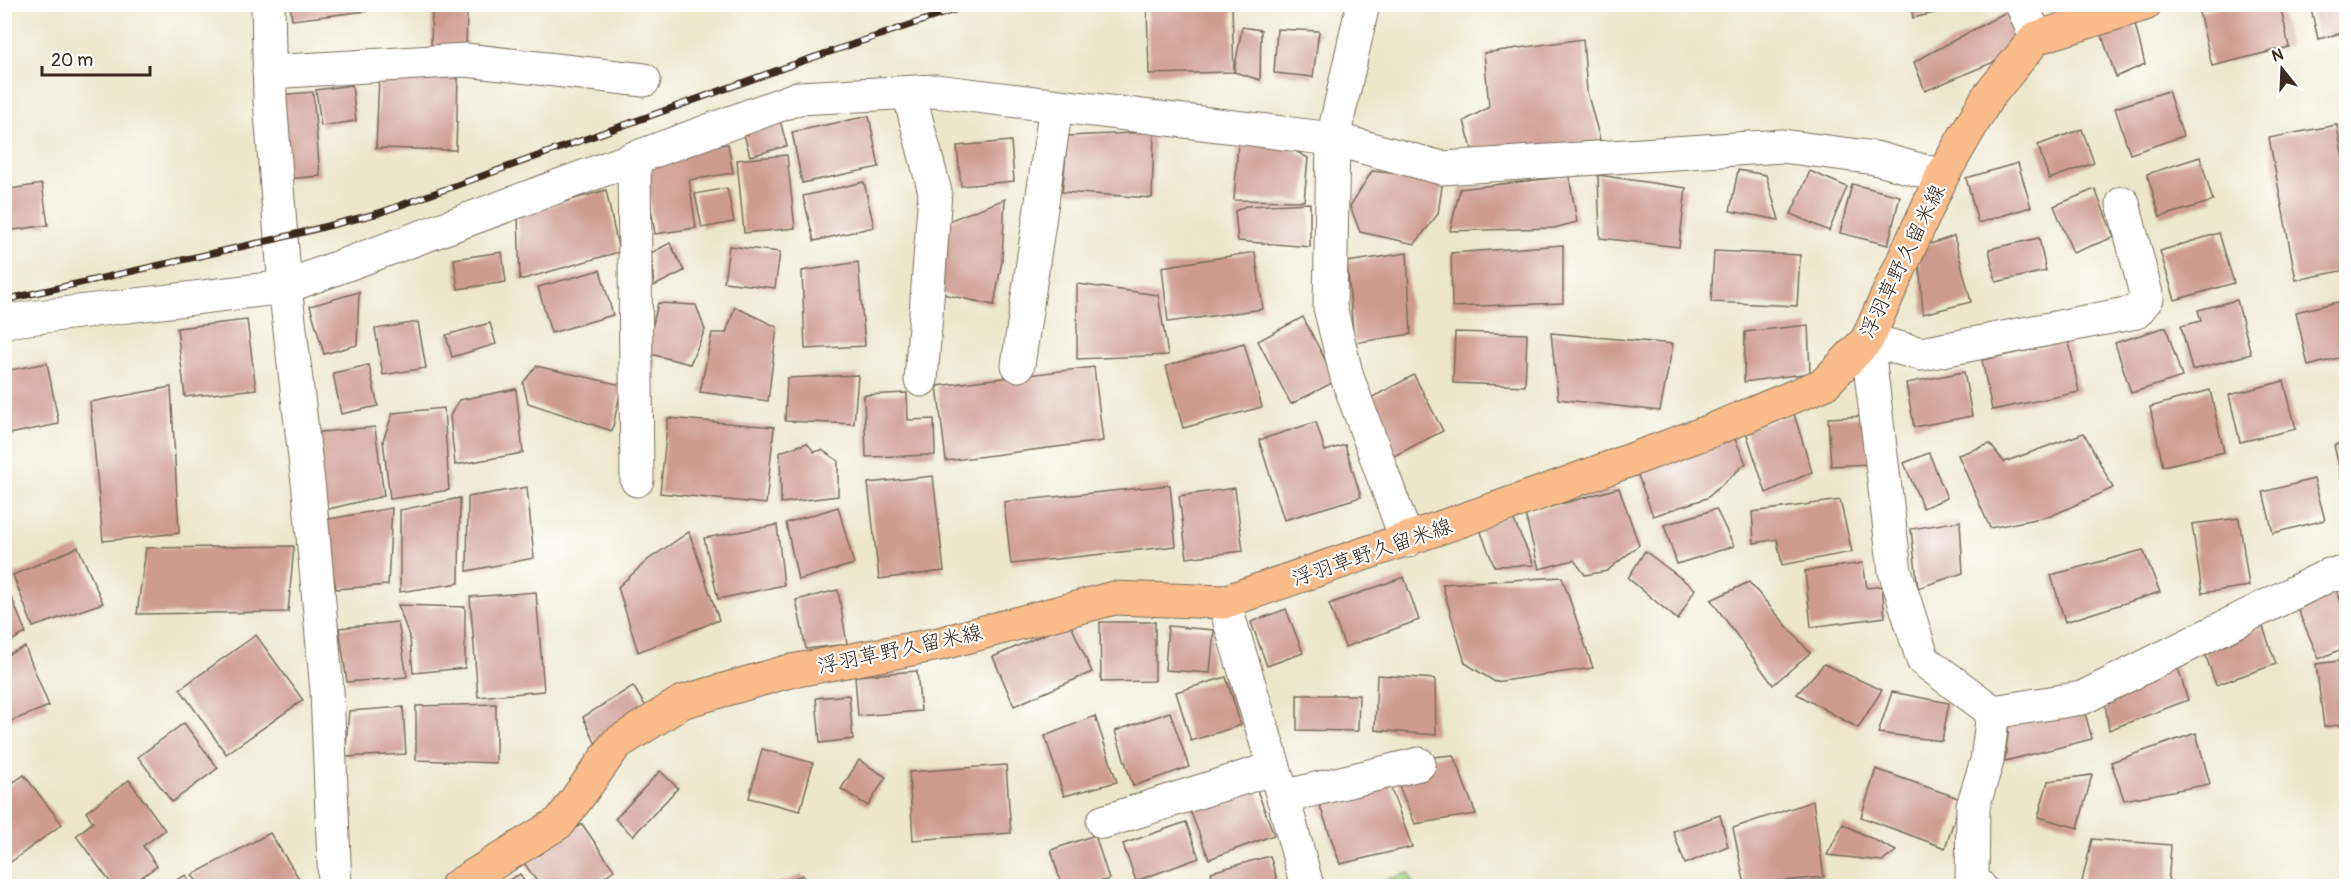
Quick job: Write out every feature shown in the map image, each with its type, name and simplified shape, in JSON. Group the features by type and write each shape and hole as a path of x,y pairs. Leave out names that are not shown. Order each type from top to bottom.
{"main road":[{"path":"2036,38 2145,4"},
{"name":"浮羽草野久留米線","path":"458,886 560,822 616,744 682,702 786,672 939,644 1114,598 1224,602 1407,541 1710,431 1824,384 1867,340 1942,176 1987,98 2036,38"}],"street":[{"path":"268,4 269,72 285,286 309,491 327,691 335,886"},
{"path":"1363,4 1333,139 1330,307 1347,377 1407,541"},
{"path":"2022,4 2036,38"},
{"path":"269,72 466,60 644,80"},
{"path":"4,321 285,286 798,98 936,91 1333,139 1442,168 1782,147 1875,158 1942,176"},
{"path":"909,93 935,192 921,380"},
{"path":"1018,365 1056,106"},
{"path":"634,158 637,480"},
{"path":"2123,203 2147,298 2136,312 1923,354 1867,340 1895,571 1923,660 1992,712 2082,698 2329,575 2346,574"},
{"path":"1224,602 1307,886"},
{"path":"1980,886 1972,881 1973,806 1987,760 1992,712"},
{"path":"1103,822 1278,782 1419,764"}],"green space":[{"path":"1409,873 1413,886 1366,886"}],"building":[{"path":"290,4 367,4 367,11 292,20"},
{"path":"1911,4 1966,4 1967,5 1913,18"},
{"path":"2228,4 2280,4 2289,47 2212,66 2199,12"},
{"path":"2310,4 2346,4 2346,32 2318,39"},
{"path":"1232,6 1234,72 1149,74 1147,8"},
{"path":"432,10 467,11 466,50 431,49"},
{"path":"2008,11 2021,30 2015,53 1925,91 1914,62"},
{"path":"2135,24 2145,64 2116,77 2100,30"},
{"path":"1242,27 1261,30 1260,80 1234,72"},
{"path":"1277,29 1319,31 1313,77 1274,73"},
{"path":"1583,39 1587,92 1601,143 1473,152 1464,121 1489,107 1484,53"},
{"path":"379,75 458,78 456,150 376,148"},
{"path":"352,85 356,121 321,126 316,90"},
{"path":"2168,91 2183,136 2130,154 2115,108"},
{"path":"313,92 320,176 285,179 278,95"},
{"path":"778,113 787,146 750,156 741,124"},
{"path":"869,116 879,167 802,183 792,132"},
{"path":"2337,125 2346,176 2346,270 2296,280 2269,138"},
{"path":"2082,129 2094,163 2049,179 2038,145"},
{"path":"1154,132 1152,198 1062,192 1068,136"},
{"path":"1276,140 1308,158 1304,201 1234,200 1238,143"},
{"path":"1011,141 1014,181 961,186 957,146"},
{"path":"728,144 733,173 689,180 696,228 655,234 643,157"},
{"path":"787,155 795,228 744,233 737,160"},
{"path":"2200,157 2213,201 2160,217 2147,174"},
{"path":"2018,163 2031,207 1978,223 1966,178"},
{"path":"1738,170 1766,175 1779,220 1730,211"},
{"path":"1372,171 1443,179 1438,214 1415,244 1360,232 1350,206"},
{"path":"1810,171 1847,187 1829,231 1791,214"},
{"path":"1598,175 1686,188 1679,247 1600,238"},
{"path":"1569,176 1577,222 1554,228 1450,231 1460,189"},
{"path":"864,182 874,227 814,241 803,196"},
{"path":"42,184 48,225 7,231 10,251 4,252 4,190"},
{"path":"1852,184 1900,196 1888,245 1840,233"},
{"path":"727,188 734,222 702,228 695,194"},
{"path":"2095,189 2114,237 2073,253 2054,206"},
{"path":"606,190 619,252 520,280 518,215"},
{"path":"1005,199 1002,261 994,305 938,293 948,221"},
{"path":"1310,203 1310,247 1238,241 1235,211 1246,206"},
{"path":"2219,233 2234,283 2175,300 2160,251"},
{"path":"1954,236 1971,302 1923,314 1918,248"},
{"path":"2039,238 2046,271 1996,282 1989,249"},
{"path":"670,243 684,271 654,286 651,253"},
{"path":"1563,245 1563,303 1452,307 1451,253"},
{"path":"729,246 780,252 775,288 724,282"},
{"path":"1714,251 1800,255 1797,306 1711,302"},
{"path":"502,252 506,282 458,289 454,259"},
{"path":"1255,252 1263,309 1168,322 1162,267"},
{"path":"1407,253 1411,334 1354,343 1347,262"},
{"path":"858,262 865,346 805,349 802,271"},
{"path":"600,270 613,315 551,333 538,287"},
{"path":"1077,284 1158,295 1168,355 1077,359"},
{"path":"359,292 357,345 324,354 310,306"},
{"path":"2237,300 2251,354 2192,370 2181,326 2201,321 2198,310"},
{"path":"2346,300 2346,356 2308,366 2296,312"},
{"path":"658,303 696,305 705,330 690,364 646,353"},
{"path":"735,307 777,327 768,401 700,392 712,333 726,333"},
{"path":"1303,317 1336,381 1291,404 1258,341"},
{"path":"247,320 256,389 185,397 177,328"},
{"path":"418,322 426,368 383,375 375,329"},
{"path":"490,323 496,344 452,357 446,335"},
{"path":"1808,325 1810,373 1744,382 1745,332"},
{"path":"2166,327 2182,377 2131,393 2115,343"},
{"path":"1455,332 1527,334 1525,386 1453,383"},
{"path":"1551,333 1673,344 1660,411 1558,399"},
{"path":"2069,342 2079,392 1992,410 1982,360"},
{"path":"1244,343 1262,407 1183,428 1166,366"},
{"path":"47,363 59,424 4,435 4,371"},
{"path":"369,365 378,406 341,414 333,373"},
{"path":"536,366 622,385 612,431 528,403 523,383"},
{"path":"1094,367 1103,441 946,461 937,386"},
{"path":"1964,372 1972,416 1914,427 1906,383"},
{"path":"858,375 854,424 785,421 787,378"},
{"path":"1414,375 1443,431 1394,456 1365,401"},
{"path":"2284,381 2296,429 2240,442 2229,395"},
{"path":"171,387 179,533 103,541 90,402"},
{"path":"516,389 523,453 455,465 450,416 459,400"},
{"path":"2210,390 2224,452 2163,466 2150,407"},
{"path":"907,393 908,420 934,419 935,455 866,457 864,395"},
{"path":"444,408 449,490 390,499 383,440 393,413"},
{"path":"1794,414 1812,472 1766,493 1745,429"},
{"path":"1866,416 1869,464 1831,466 1828,418"},
{"path":"668,418 774,427 766,504 660,493"},
{"path":"1316,422 1325,451 1345,445 1361,497 1284,520 1259,440"},
{"path":"375,427 384,496 320,511 310,433"},
{"path":"2084,433 2113,488 2051,516 1990,528 1958,455 1990,444 2004,462"},
{"path":"1733,435 1746,463 1707,498 1653,516 1636,470"},
{"path":"2346,442 2346,498 2334,445"},
{"path":"807,443 814,452 822,450 838,461 838,496 781,503 780,452"},
{"path":"1929,453 1947,498 1923,508 1904,463"},
{"path":"933,476 944,571 879,579 868,483"},
{"path":"2314,479 2325,520 2273,533 2263,492"},
{"path":"1170,485 1176,546 1011,564 1004,502"},
{"path":"527,487 534,558 467,571 468,497"},
{"path":"1235,488 1243,551 1187,558 1179,496"},
{"path":"1619,488 1639,545 1607,571 1585,575 1574,560 1539,569 1525,514"},
{"path":"460,498 459,583 400,592 400,510"},
{"path":"1840,500 1852,552 1782,565 1777,539 1754,543 1752,512"},
{"path":"838,507 854,564 798,580 786,523"},
{"path":"392,508 388,585 336,589 323,520"},
{"path":"1716,509 1734,546 1677,564 1664,525"},
{"path":"1511,514 1534,565 1494,566 1479,527"},
{"path":"2239,518 2249,586 2202,593 2192,524"},
{"path":"1960,521 1963,573 1918,588 1911,529"},
{"path":"777,525 784,585 718,599 704,538"},
{"path":"689,532 719,620 638,652 618,587 649,559"},
{"path":"294,546 288,612 137,614 146,548"},
{"path":"78,547 103,603 33,627 13,575"},
{"path":"2143,550 2160,592 2065,622 2051,575"},
{"path":"1645,551 1695,589 1678,620 1628,578"},
{"path":"1863,563 1867,588 1882,586 1885,617 1811,627 1805,571"},
{"path":"1404,577 1419,620 1345,647 1329,604"},
{"path":"1562,577 1593,668 1495,682 1465,663 1442,584"},
{"path":"5,582 26,633 5,644"},
{"path":"1749,582 1810,653 1773,685 1711,600"},
{"path":"2334,584 2346,614 2346,647 2319,659 2294,601"},
{"path":"838,590 847,644 806,649 796,600"},
{"path":"536,592 544,691 478,697 470,597"},
{"path":"398,605 465,607 465,668 413,673 410,639"},
{"path":"1286,609 1303,653 1267,666 1251,622"},
{"path":"398,622 407,677 347,682 339,628"},
{"path":"1100,622 1155,622 1155,681 1101,682"},
{"path":"1070,623 1092,672 1014,706 993,657"},
{"path":"1168,626 1214,630 1210,673 1165,670"},
{"path":"2263,627 2276,664 2216,685 2203,648"},
{"path":"256,635 303,700 226,754 180,689"},
{"path":"25,647 49,706 4,724 4,656"},
{"path":"2346,660 2346,724 2324,727 2316,664"},
{"path":"2176,662 2188,700 2109,730 2104,695"},
{"path":"1824,664 1882,690 1858,728 1797,694"},
{"path":"917,671 921,711 858,716 855,676"},
{"path":"1377,675 1435,679 1436,735 1375,730"},
{"path":"1226,677 1241,725 1191,741 1176,692"},
{"path":"633,686 651,715 599,751 583,717"},
{"path":"1892,692 1949,703 1942,741 1878,733"},
{"path":"849,695 853,739 820,743 816,698"},
{"path":"1297,695 1359,695 1358,731 1297,730"},
{"path":"496,704 496,763 416,760 416,706"},
{"path":"2083,705 2092,739 2005,761 2009,724"},
{"path":"403,707 406,754 345,757 349,711"},
{"path":"1170,712 1189,767 1133,786 1115,731"},
{"path":"1095,716 1117,782 1064,796 1045,736"},
{"path":"184,723 218,768 172,802 138,757"},
{"path":"2196,733 2210,784 2124,800 2111,762"},
{"path":"762,749 813,763 800,811 749,798"},
{"path":"1453,755 1476,814 1415,824 1396,779 1432,757"},
{"path":"859,760 886,777 868,806 841,789"},
{"path":"1006,765 1011,833 913,840 909,772"},
{"path":"1876,769 1961,799 1945,848 1861,817"},
{"path":"660,771 678,788 633,836 615,819"},
{"path":"24,775 62,824 4,867 4,789"},
{"path":"2092,775 2078,828 2038,817 2048,781"},
{"path":"129,780 165,830 143,846 157,866 129,886 113,886 76,836 93,822 86,812"},
{"path":"1388,780 1412,847 1340,864 1318,800"},
{"path":"1254,782 1274,835 1209,859 1189,808"},
{"path":"1813,801 1824,877 1745,885 1733,828"},
{"path":"1720,815 1728,846 1685,864 1673,831"},
{"path":"1186,822 1199,858 1136,881 1123,844"},
{"path":"582,824 614,870 591,886 540,886 524,863"},
{"path":"1843,824 1896,851 1883,861 1827,855"},
{"path":"270,833 304,886 200,886 192,875"},
{"path":"1095,835 1109,879 1085,886 1062,886 1051,850"},
{"path":"2092,839 2171,845 2168,886 2081,886"},
{"path":"1270,856 1279,886 1215,886 1211,872"},
{"path":"520,874 527,886 498,886"},
{"path":"186,875 191,886 165,886"},
{"path":"803,875 807,886 770,886"}],"railway":[{"path":"4,300 276,239 379,213 803,61 972,4"}]}
